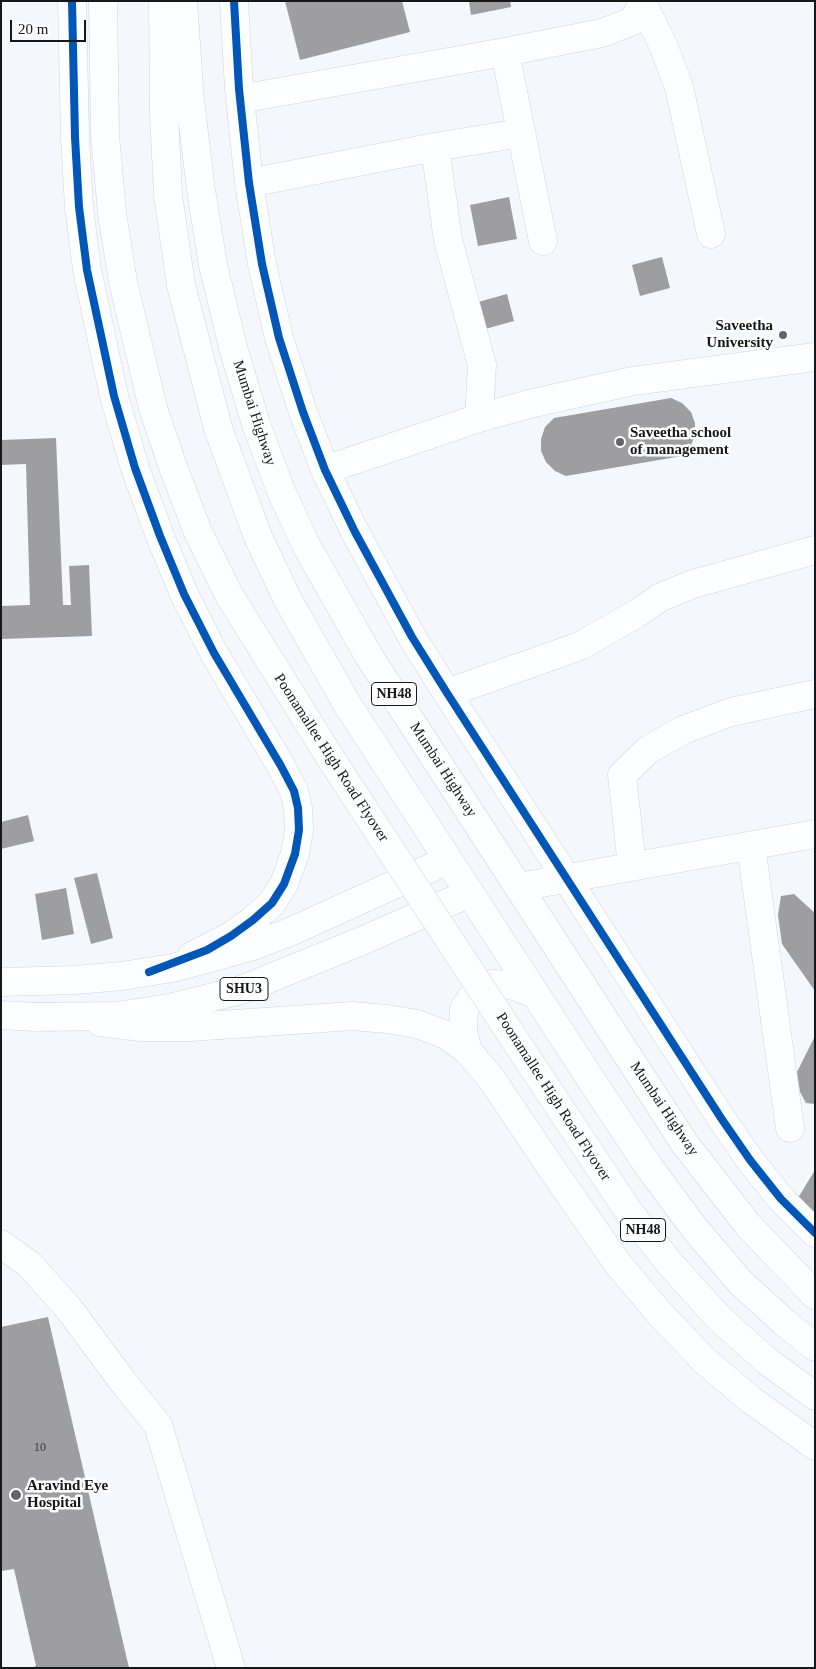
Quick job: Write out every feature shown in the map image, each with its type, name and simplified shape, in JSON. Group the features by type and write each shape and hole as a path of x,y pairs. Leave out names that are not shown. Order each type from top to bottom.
{"main road":[{"path":"72,1 75,137 87,270 117,405 135,468 184,594 214,652 281,766 294,791 298,808 299,830 295,854 284,884 272,903 254,920 231,936 206,950 149,972"},
{"name":"Poonamallee High Road Flyover","path":"103,1 105,135 112,212 123,282 153,408 198,532 229,594 333,762 629,1212 671,1265 719,1318 767,1362 815,1396"},
{"path":"163,1 164,115 168,195 181,286 218,428 258,537 289,602 347,704 644,1159 695,1229 740,1282 784,1324 815,1347"},
{"name":"Mumbai Highway","path":"183,1 190,101 200,190 213,265 234,351 256,424 275,474 306,545 370,658 685,1144 748,1225 815,1295"},
{"path":"234,1 240,99 249,183 262,264 279,338 303,412 325,470 355,532 412,637 447,693 721,1118 750,1160 781,1199 815,1233"},
{"path":"240,99 505,52 602,32 633,21 644,2"},
{"path":"644,2 679,87 711,234"},
{"path":"505,52 543,241"},
{"path":"249,183 520,133"},
{"path":"436,147 448,240 482,365 479,418"},
{"path":"325,470 479,418 529,404 633,381 815,357"},
{"path":"447,693 580,646 636,614 661,597 693,584 815,550"},
{"path":"632,866 622,775 635,762 648,750 683,730 731,712 815,694"},
{"path":"519,888 815,834"},
{"path":"751,846 790,1128"},
{"name":"SHU3","path":"1,982 75,980 149,972 172,968 253,946 332,913 448,860"},
{"name":"SHU3","path":"1,1015 117,1016 169,1008 241,990 364,940 470,893"},
{"path":"468,1051 463,1032 464,1009 475,993 492,984 512,985 536,994"},
{"path":"60,1017 140,1027 180,1027 352,1016 387,1018 418,1024 446,1035 468,1051 493,1081 618,1264 661,1315 705,1361 751,1400 815,1446"},
{"path":"1,1244 30,1264 69,1309 158,1425 231,1668"}],"building":[{"path":"285,1 402,1 410,32 300,60"},
{"path":"469,1 510,1 511,7 471,15"},
{"path":"509,197 517,239 478,246 470,205"},
{"path":"662,257 670,288 640,296 632,265"},
{"path":"507,294 514,321 478,331 471,304"},
{"path":"671,398 682,403 691,412 695,423 695,436 690,447 682,456 566,476 555,471 546,462 541,451 541,439 545,427 554,418"},
{"path":"56,438 63,605 71,605 69,566 89,565 92,636 1,639 1,606 30,605 26,464 1,465 1,440"},
{"path":"28,815 34,841 1,849 1,822"},
{"path":"97,873 113,938 91,944 74,878"},
{"path":"66,888 74,934 42,940 35,894"},
{"path":"794,894 815,913 815,991 782,944 778,915 781,896"},
{"path":"815,1036 815,1104 806,1103 800,1092 797,1072"},
{"path":"815,1170 815,1217 795,1203"},
{"name":"Aravind Eye Hospital","path":"48,1317 129,1668 31,1668 36,1666 14,1569 1,1571 1,1327"}],"cycle path":[{"path":"72,1 75,137 79,207 87,270 114,396 135,468 184,594 214,653 281,766 294,791 298,808 299,830 295,854 284,884 272,903 231,936 207,950 149,972"},
{"path":"234,1 239,89 249,183 262,264 279,338 303,412 325,470 355,532 412,637 447,693 721,1118 750,1160 781,1199 815,1233"}],"place":[{"name":"Saveetha University","path":"783,335"},
{"name":"Saveetha school of management","path":"620,442"},
{"name":"Aravind Eye Hospital","path":"16,1495"}]}
